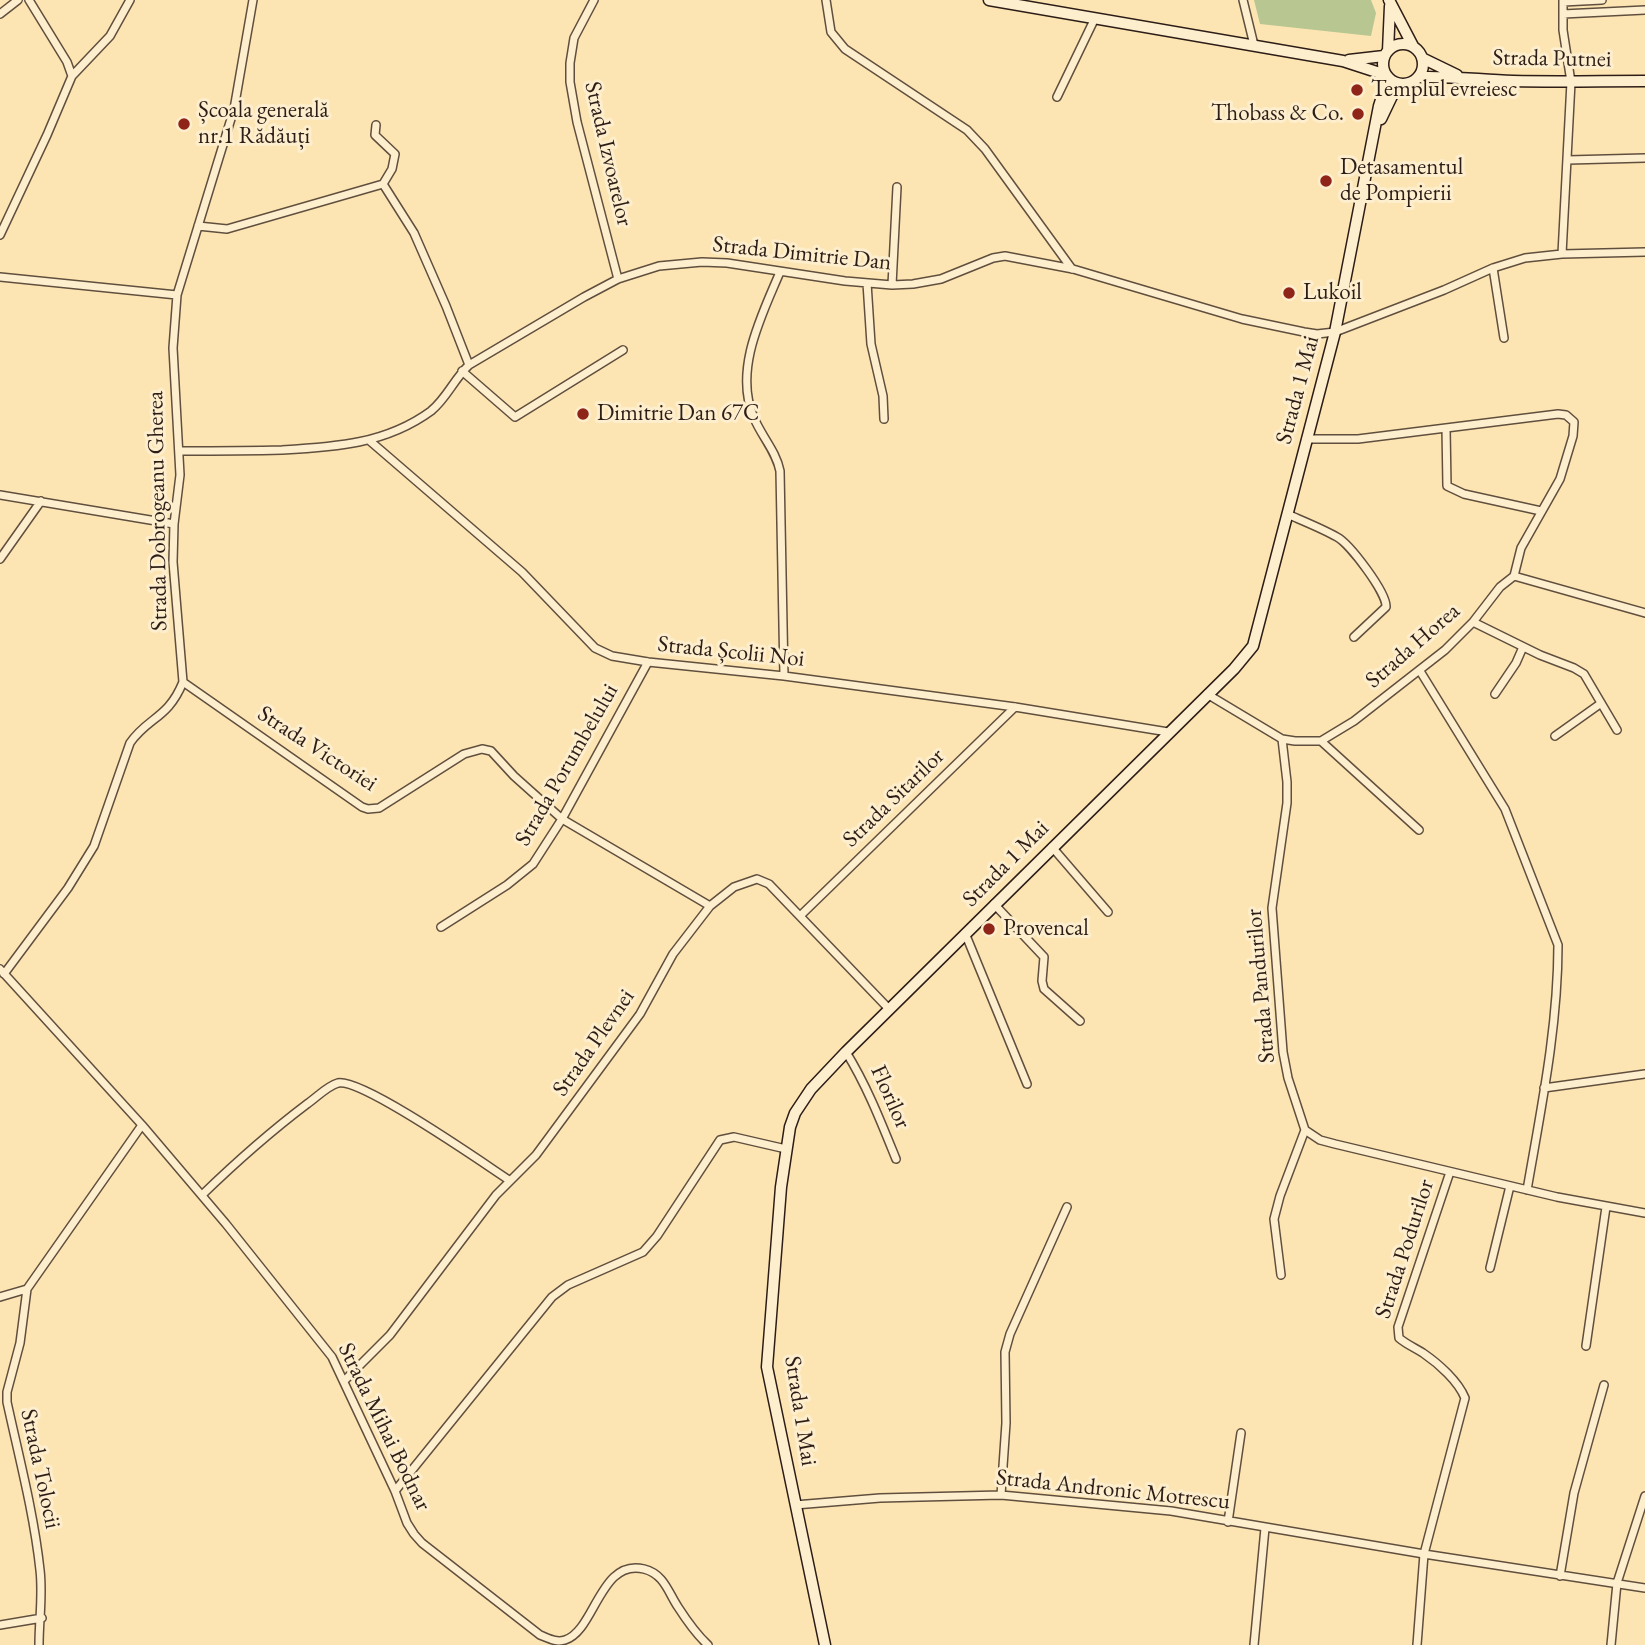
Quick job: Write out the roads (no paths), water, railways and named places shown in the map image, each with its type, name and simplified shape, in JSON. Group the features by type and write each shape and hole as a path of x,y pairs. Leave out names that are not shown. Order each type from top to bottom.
{"main road":[{"path":"989,0 1049,5 1095,18 1343,61 1403,85 1410,84 1423,71 1423,59 1389,2"},
{"path":"1387,77 1383,63 1386,54 1389,2"},
{"path":"1343,61 1386,54 1400,44 1413,46"},
{"name":"Strada Putnei","path":"1423,59 1459,76"},
{"name":"Strada Putnei","path":"1420,76 1459,76 1510,81 1645,81"},
{"name":"Strada 1 Mai","path":"824,1645 767,1367 786,1149 795,1113 811,1088 846,1052 1208,694 1253,646 1335,332 1387,77"},
{"name":"Strada 1 Mai","path":"1377,124 1392,96 1403,85"}],"street":[{"path":"0,14 18,0"},
{"path":"29,0 67,62 72,76"},
{"path":"0,235 72,76 110,36 131,0"},
{"name":"Strada Dobrogeanu Gherea","path":"183,682 173,562 180,475 173,348 177,295 224,148 234,109 253,0"},
{"name":"Strada Izvoarelor","path":"594,0 574,38 570,82 577,122 618,279"},
{"path":"826,0 831,32 845,49 967,130 985,149 1073,269"},
{"path":"1243,0 1254,45"},
{"path":"1562,254 1572,82 1563,30 1563,1 1602,0"},
{"path":"1563,14 1645,10"},
{"path":"1057,97 1095,18"},
{"path":"198,226 227,229 383,184 392,170 395,154 375,135 376,125"},
{"path":"1568,160 1645,158"},
{"path":"383,184 414,233 446,306 466,368 515,417 623,350"},
{"path":"892,285 897,187"},
{"path":"1335,332 1493,268 1525,258 1562,254 1645,253"},
{"name":"Strada Dimitrie Dan","path":"179,451 228,452 338,447 391,434 428,413 449,394 466,368 584,297 618,279 659,266 679,263 727,263 892,285 941,279 993,258 1005,256 1073,269 1242,318 1304,332 1335,332"},
{"path":"1493,268 1504,338"},
{"path":"780,272 752,346 747,394 753,416 777,456 780,471 784,676"},
{"path":"0,277 177,295"},
{"path":"867,283 872,344 883,396 884,419"},
{"path":"1306,439 1358,439 1558,414 1570,418 1574,422 1573,436 1560,479 1521,548 1514,576 1645,613"},
{"path":"1446,428 1447,486 1464,494 1541,511"},
{"name":"Strada Școlii Noi","path":"370,441 522,572 595,648 612,656 1015,707 1168,732"},
{"path":"0,495 174,524"},
{"path":"0,559 41,502"},
{"path":"1287,514 1339,538 1381,591 1387,603 1386,607 1354,637"},
{"name":"Strada Horea","path":"1321,741 1354,721 1445,650 1473,622 1500,587 1514,576"},
{"path":"1473,622 1584,674 1617,730"},
{"path":"1495,694 1516,663 1523,647"},
{"name":"Strada Porumbelului","path":"442,927 507,885 533,864 562,818 648,662"},
{"path":"1420,671 1504,809 1558,945 1545,1088 1527,1190"},
{"path":"2,971 68,888 94,846 130,743 136,734 167,711 176,700 183,682"},
{"name":"Strada Victoriei","path":"183,682 368,809 379,808 464,754 482,749 491,751 514,776 562,818 710,906"},
{"path":"1208,694 1282,739 1321,741 1419,830"},
{"path":"1555,736 1600,705"},
{"name":"Strada Sitarilor","path":"800,916 1015,707"},
{"name":"Strada Pandurilor","path":"1282,739 1287,803 1272,908 1273,945 1283,1052 1288,1078 1305,1130"},
{"path":"1052,847 1108,912"},
{"name":"Strada Plevnei","path":"345,1380 390,1335 509,1180 536,1155 640,1014 673,954 710,906 734,887 757,879 769,884 889,1009"},
{"path":"995,904 1044,957 1044,989 1080,1021"},
{"path":"965,933 1027,1084"},
{"name":"Strada Mihai Bodnar","path":"2,971 142,1125 319,1339 345,1380 407,1523 422,1543 540,1635 555,1641 564,1641 580,1628 612,1579 622,1571 634,1568 656,1574 664,1582 696,1634 708,1645"},
{"name":"Florilor","path":"846,1052 882,1119 896,1159"},
{"path":"1545,1088 1645,1074"},
{"path":"202,1195 277,1127 328,1088 342,1083 354,1086 412,1116 509,1180"},
{"name":"Strada Tolocii","path":"39,1645 42,1618 41,1571 7,1402 7,1392 20,1343 27,1289 142,1125"},
{"path":"1282,1275 1274,1219 1305,1130 1328,1142 1450,1172 1606,1207 1645,1213"},
{"path":"395,1491 552,1297 568,1285 643,1252 657,1236 720,1140 734,1137 786,1149"},
{"name":"Strada Podurilor","path":"1424,1554 1465,1398 1450,1376 1424,1354 1399,1338 1398,1327 1450,1172"},
{"path":"1490,1268 1510,1186"},
{"path":"1001,1495 1006,1423 1005,1352 1010,1334 1067,1207"},
{"path":"1586,1346 1606,1207"},
{"path":"0,1288 4,1295 27,1289"},
{"path":"1560,1576 1574,1493 1604,1385"},
{"path":"1228,1521 1241,1433"},
{"name":"Strada Andronic Motrescu","path":"795,1505 880,1498 1001,1495 1171,1511 1645,1588"},
{"path":"1611,1645 1617,1583 1645,1496"},
{"path":"1254,1645 1265,1528"},
{"path":"1417,1645 1424,1554"},
{"path":"0,1625 42,1618"}],"place":[{"name":"Templul evreiesc","path":"1357,90"},
{"name":"Thobass & Co.","path":"1358,114"},
{"name":"Școala generală nr.1 Rădăuți","path":"184,124"},
{"name":"Detasamentul de Pompierii","path":"1326,181"},
{"name":"Lukoil","path":"1289,293"},
{"name":"Dimitrie Dan 67C","path":"583,414"},
{"name":"Provencal","path":"989,929"}]}
